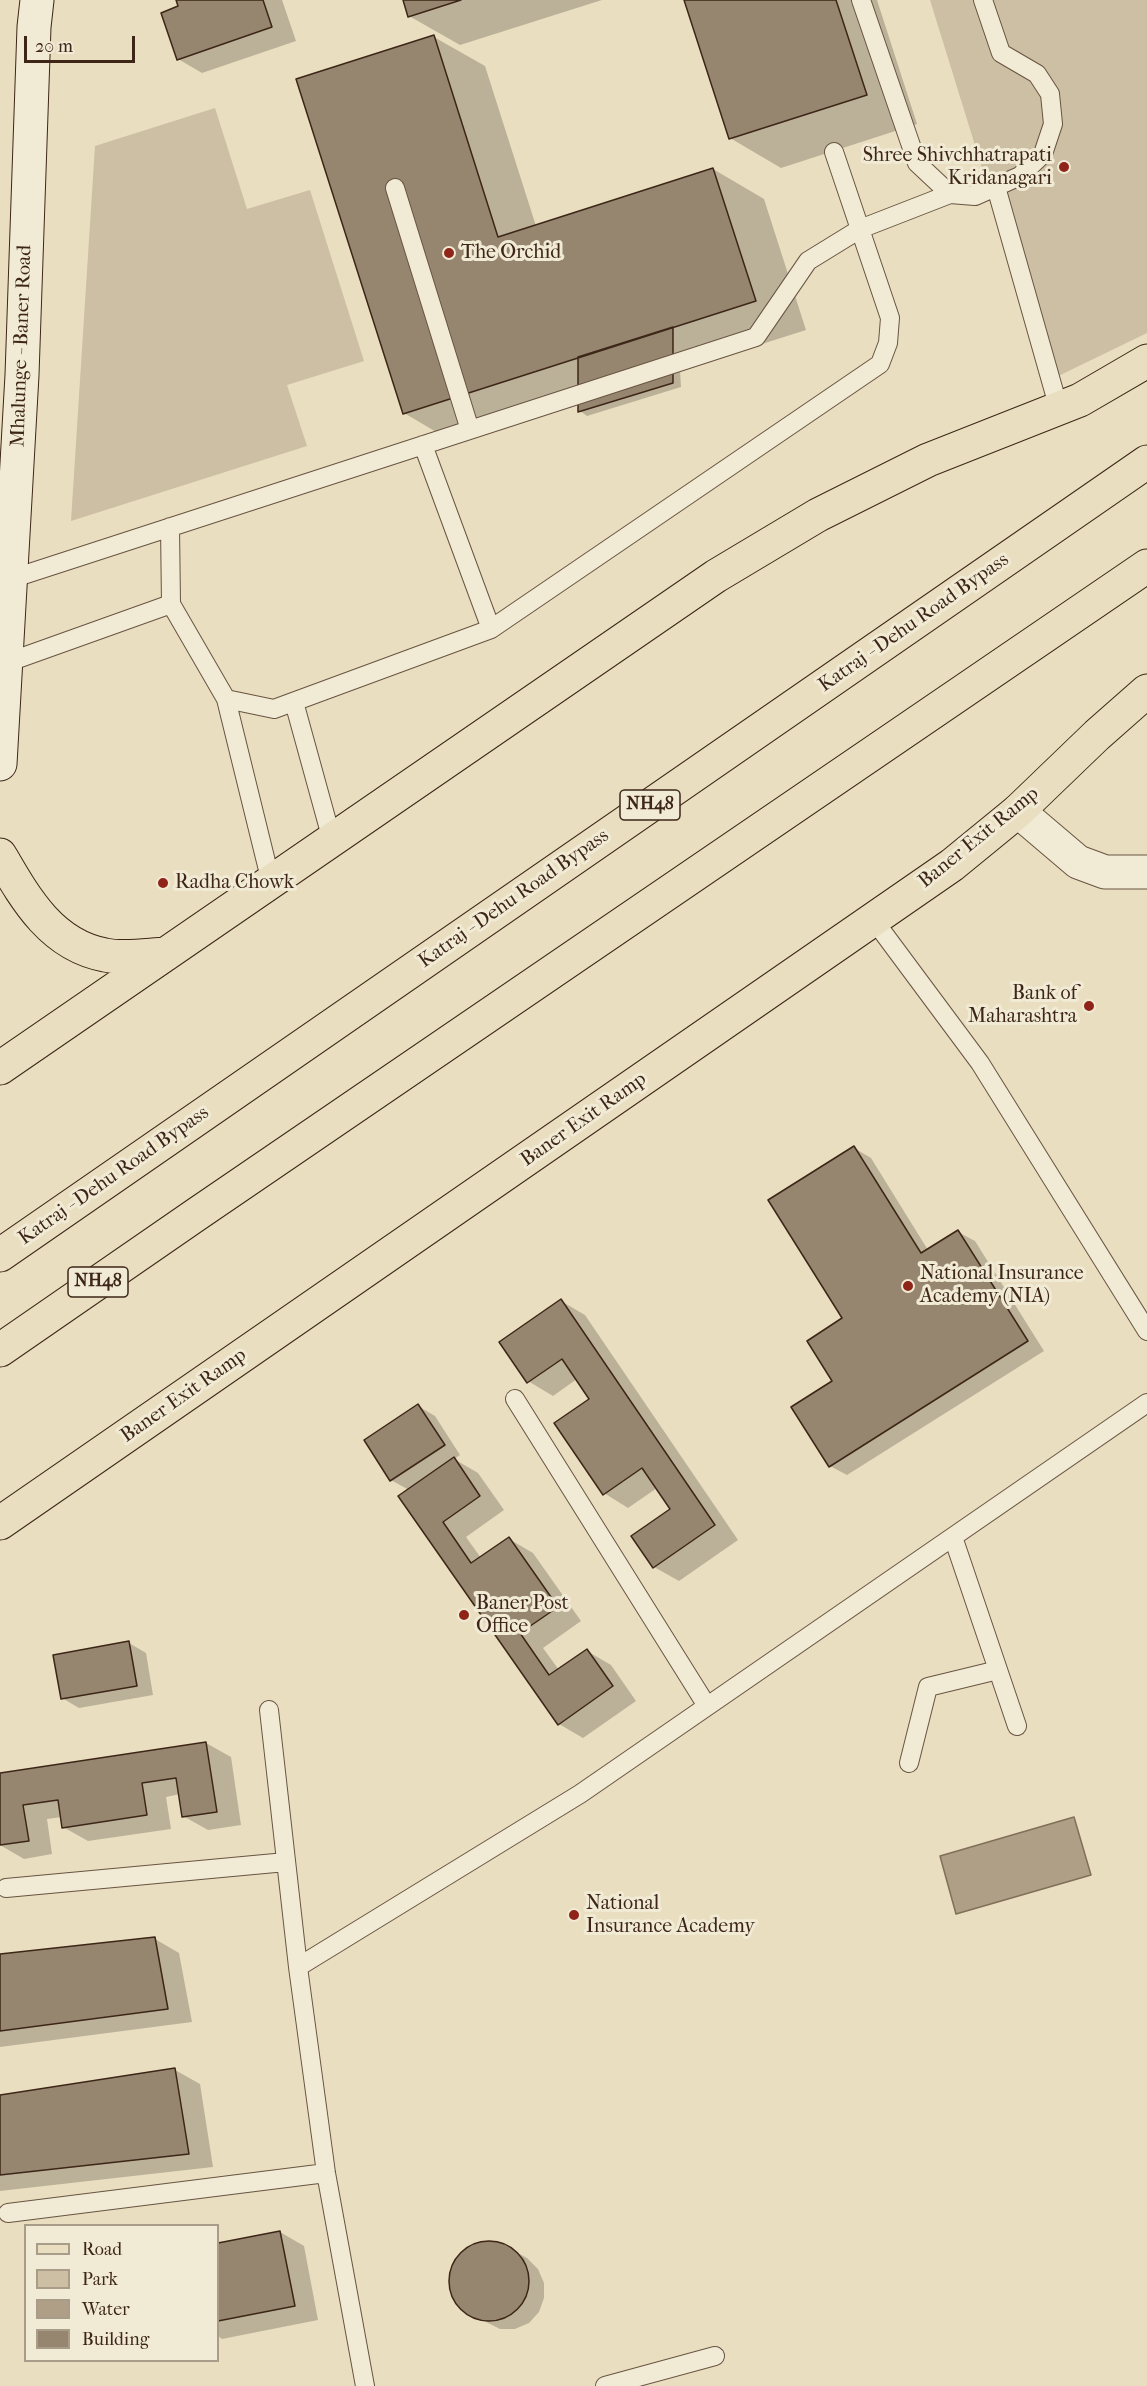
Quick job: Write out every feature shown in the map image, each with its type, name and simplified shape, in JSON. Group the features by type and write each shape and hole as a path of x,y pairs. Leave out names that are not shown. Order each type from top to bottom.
{"main road":[{"name":"Mhalunge - Baner Road","path":"0,764 3,663 11,579 11,375 37,0"},
{"path":"0,1068 716,576 807,521 928,460 1080,400 1147,361"},
{"name":"Katraj - Dehu Road Bypass","path":"0,1255 1147,462"},
{"name":"NH48","path":"0,1350 1147,566"},
{"name":"Baner Exit Ramp","path":"0,1523 952,865 1018,812 1097,735 1147,691"},
{"path":"1018,812 1078,862 1105,872 1147,872"},
{"path":"0,855 24,896 46,924 78,945 106,955 166,954"}],"lane":[{"path":"861,0 917,163 950,194"},
{"path":"11,579 756,337 808,261 860,229 950,194 975,196 996,187 1020,176 1043,154 1053,123 1050,94 1037,74 1001,53 983,0"},
{"path":"226,699 274,709 491,629 880,364 888,343 890,318 834,152"},
{"path":"996,187 1059,409"},
{"path":"395,188 470,430"},
{"path":"423,445 491,629"},
{"path":"170,527 171,604 226,699 271,882"},
{"path":"3,663 171,604"},
{"path":"294,702 332,840"},
{"path":"873,920 980,1063 1147,1331"},
{"path":"515,1399 707,1706"},
{"path":"298,1967 580,1794 1147,1403"},
{"path":"953,1537 1017,1726"},
{"path":"909,1763 928,1687 998,1670"},
{"path":"269,1710 298,1967 326,2173 365,2386"},
{"path":"6,1888 286,1862"},
{"path":"8,2213 326,2173"},
{"path":"605,2386 715,2356"}],"green space":[{"name":"Shree Shivchhatrapati Kridanagari","path":"930,0 1147,0 1147,333 1048,381"},
{"path":"215,108 247,209 310,190 364,361 287,385 307,446 71,521 95,146"}],"water":[{"path":"1074,1817 1091,1875 956,1914 940,1856"}],"building":[{"path":"176,0 263,0 272,27 177,60 161,13 178,6"},
{"path":"403,0 461,0 408,17"},
{"path":"684,0 836,0 867,95 729,139"},
{"path":"434,35 498,237 713,168 756,301 403,414 296,79"},
{"path":"673,327 673,383 578,412 578,357"},
{"name":"National Insurance Academy (NIA)","path":"854,1146 921,1253 958,1230 1028,1341 829,1467 791,1407 832,1381 807,1341 842,1318 768,1200"},
{"path":"561,1299 715,1525 653,1568 631,1536 670,1509 642,1468 603,1495 554,1423 589,1399 562,1359 527,1383 499,1342"},
{"path":"418,1404 445,1445 390,1481 364,1440"},
{"path":"454,1457 480,1496 443,1522 471,1563 509,1537 558,1607 520,1633 549,1675 587,1649 613,1686 558,1725 398,1496"},
{"path":"129,1641 137,1686 61,1699 53,1655"},
{"path":"206,1742 217,1812 182,1817 176,1778 142,1783 147,1815 62,1828 58,1800 23,1805 29,1841 0,1845 0,1773"},
{"path":"155,1937 168,2009 0,2031 0,1954"},
{"path":"175,2068 189,2154 0,2175 0,2095"},
{"path":"280,2231 295,2306 219,2321 219,2243"},
{"path":"489,2241 504,2244 517,2253 526,2266 529,2281 526,2296 517,2309 504,2318 489,2321 474,2318 461,2309 452,2296 449,2281 452,2266 461,2253 474,2244"}],"place":[{"name":"Shree Shivchhatrapati Kridanagari","path":"1064,167"},
{"name":"The Orchid","path":"449,253"},
{"name":"Radha Chowk","path":"163,883"},
{"name":"Bank of Maharashtra","path":"1089,1006"},
{"name":"National Insurance Academy (NIA)","path":"908,1286"},
{"name":"Baner Post Office","path":"464,1615"},
{"name":"National Insurance Academy","path":"574,1915"}]}
